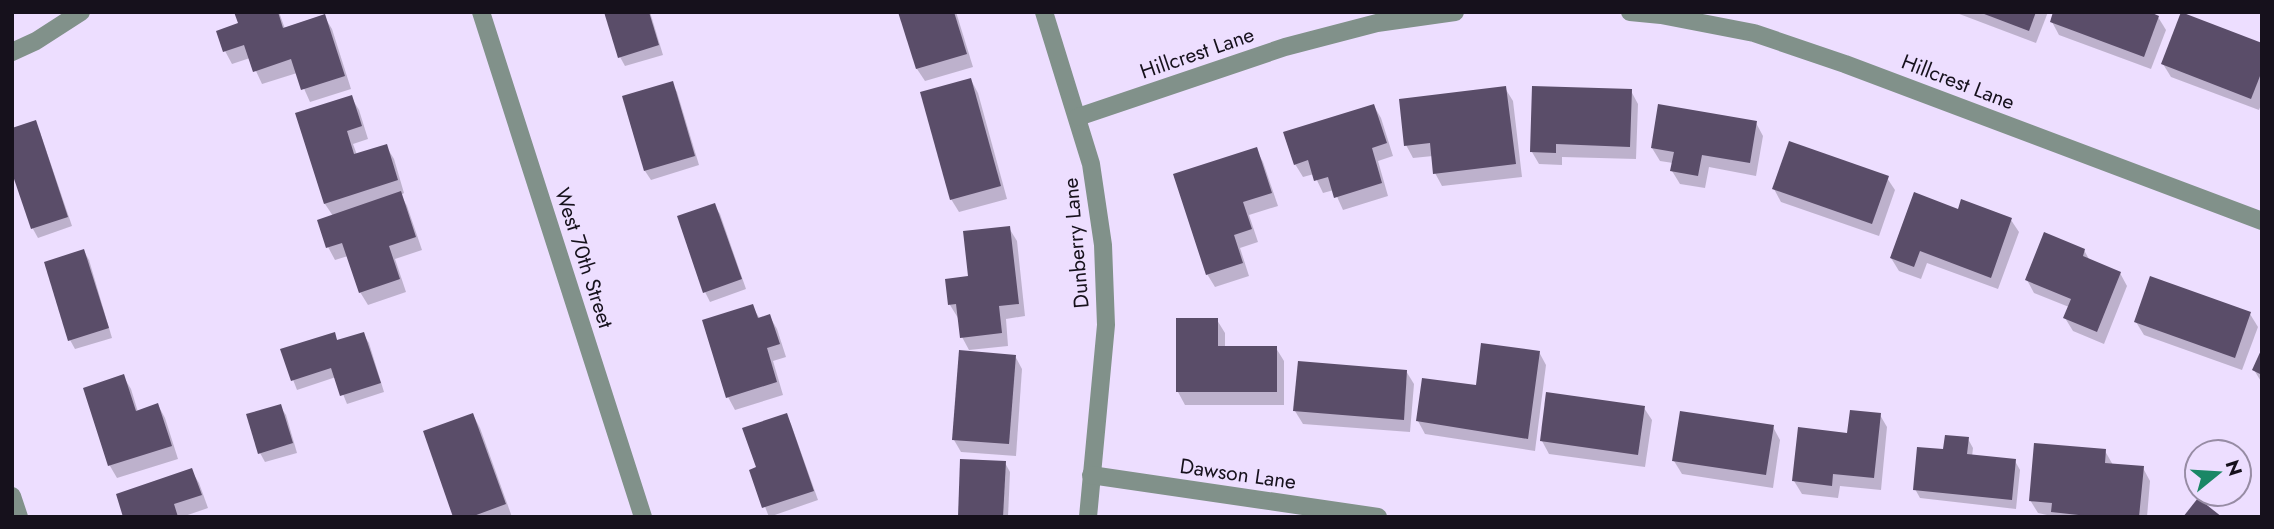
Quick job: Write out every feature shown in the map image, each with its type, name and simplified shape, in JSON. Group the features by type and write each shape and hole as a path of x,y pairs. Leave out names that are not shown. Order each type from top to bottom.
{"street":[{"path":"12,52 36,41 81,12"},
{"name":"West 70th Street","path":"481,12 643,517"},
{"name":"Dunberry Lane","path":"1044,12 1091,164 1103,245 1106,326 1088,517"},
{"name":"Hillcrest Lane","path":"1078,117 1285,47 1377,23 1455,12"},
{"name":"Hillcrest Lane","path":"1630,12 1661,15 1754,33 1845,64 2262,220"},
{"name":"Dawson Lane","path":"1091,475 1378,517"},
{"path":"12,496 19,517"}],"building":[{"path":"234,12 278,12 283,28 325,14 345,76 301,90 291,59 253,72 244,45 223,52 216,31 238,23"},
{"path":"604,12 649,12 659,45 618,58"},
{"path":"898,12 954,12 967,54 916,69"},
{"path":"1979,12 2036,12 2029,31"},
{"path":"2053,12 2150,12 2159,16 2144,57 2050,22"},
{"path":"2181,12 2262,43 2262,71 2251,99 2161,64"},
{"path":"971,78 1001,186 950,200 920,92"},
{"path":"673,81 695,156 644,171 622,96"},
{"path":"1506,86 1516,164 1433,174 1430,143 1404,146 1399,99"},
{"path":"1532,86 1632,89 1630,147 1556,144 1556,153 1530,152"},
{"path":"352,95 362,126 347,131 354,154 387,144 398,180 324,204 295,113"},
{"path":"1374,104 1387,143 1372,148 1382,183 1334,198 1328,177 1314,181 1308,160 1294,165 1283,132"},
{"path":"1658,104 1757,121 1750,163 1702,155 1698,176 1670,171 1674,152 1651,148"},
{"path":"36,120 68,217 31,229 12,173 12,128"},
{"path":"1789,141 1889,176 1872,224 1772,189"},
{"path":"1257,147 1272,193 1243,202 1252,229 1234,235 1243,263 1206,275 1173,174"},
{"path":"401,191 416,237 389,246 400,279 359,293 342,243 326,248 317,220"},
{"path":"1914,192 1958,209 1961,199 2012,218 1991,278 1920,251 1914,267 1890,258"},
{"path":"715,203 742,279 703,293 677,216"},
{"path":"1010,226 1019,304 999,306 1002,333 960,338 956,304 948,305 945,279 968,276 963,231"},
{"path":"2044,232 2085,249 2083,256 2121,272 2097,332 2063,318 2071,299 2025,280"},
{"path":"84,249 109,328 68,341 44,262"},
{"path":"2150,276 2251,312 2235,358 2134,322"},
{"path":"753,304 758,318 770,314 780,344 767,348 777,382 726,398 702,320"},
{"path":"1176,318 1218,318 1218,346 1277,346 1277,392 1176,392"},
{"path":"335,332 337,340 364,332 381,383 340,396 331,368 291,381 280,349"},
{"path":"1481,343 1540,351 1528,439 1416,421 1422,378 1476,385"},
{"path":"2262,348 2262,375 2252,370"},
{"path":"959,350 1016,355 1009,444 952,440"},
{"path":"1298,361 1407,370 1404,420 1293,411"},
{"path":"124,374 136,411 158,403 172,446 108,466 83,388"},
{"path":"1546,392 1645,406 1638,455 1540,441"},
{"path":"281,404 293,443 258,454 246,414"},
{"path":"1850,410 1881,413 1874,478 1833,474 1832,486 1792,481 1798,427 1847,433"},
{"path":"1680,411 1774,425 1766,475 1672,461"},
{"path":"473,413 506,504 471,517 453,517 423,431"},
{"path":"787,413 814,491 762,508 749,470 756,467 742,428"},
{"path":"1945,435 1969,437 1967,454 2016,459 2012,500 1913,490 1917,447 1943,449"},
{"path":"2034,443 2106,449 2105,463 2144,466 2139,517 2097,517 2051,512 2052,503 2029,501"},
{"path":"960,459 1006,461 1003,517 958,517"},
{"path":"192,468 202,495 174,504 178,517 123,517 116,494"},
{"path":"2190,508 2211,508 2222,517 2183,517"}]}
